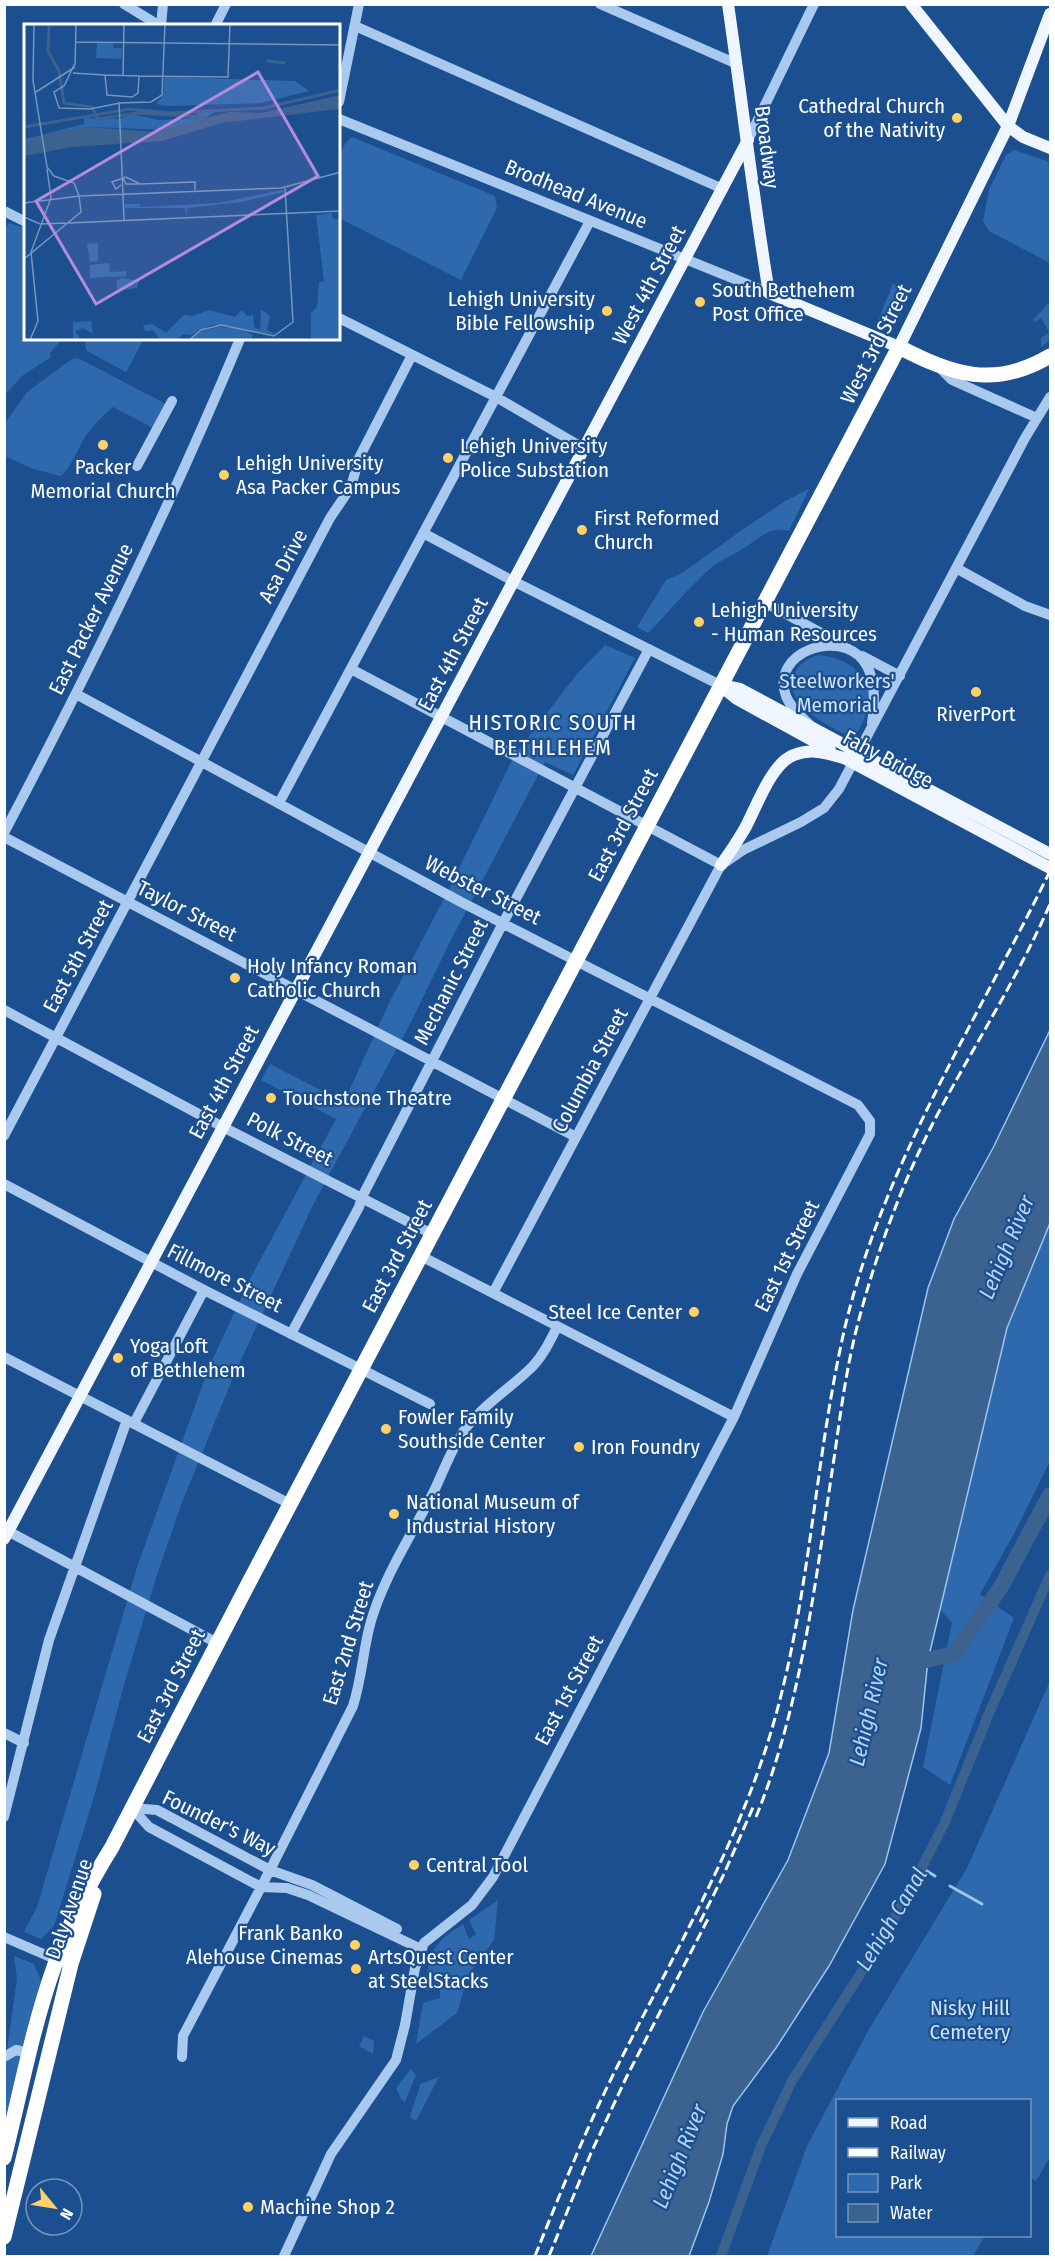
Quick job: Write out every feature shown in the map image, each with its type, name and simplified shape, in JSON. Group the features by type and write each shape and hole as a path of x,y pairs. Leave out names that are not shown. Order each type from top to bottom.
{"highway":[{"path":"899,347 939,367 964,374 991,376 1026,369 1050,356"},
{"name":"West 3rd Street","path":"720,685 899,347"},
{"name":"East 3rd Street","path":"112,1847 720,685"},
{"name":"Daly Avenue","path":"4,2158 30,2053 88,1888 112,1847"},
{"name":"Daly Avenue","path":"4,2238 63,1962"}],"main road":[{"name":"Broadway","path":"728,4 769,293"},
{"path":"911,4 1008,126 1023,137 1050,147"},
{"name":"West 3rd Street","path":"899,347 1008,126 1050,14"},
{"name":"West 4th Street","path":"513,581 748,140"},
{"name":"Brodhead Avenue","path":"769,293 899,347"},
{"name":"East 4th Street","path":"6,1533 513,581"},
{"name":"Fahy Bridge","path":"720,685 740,689 813,728 847,753 1050,868"},
{"name":"Fahy Bridge","path":"720,685 736,699 1050,854"},
{"path":"721,865 743,831 772,776 786,759 795,754 814,751 847,753"}],"street":[{"path":"124,4 157,24"},
{"path":"160,24 163,4"},
{"path":"216,24 226,4"},
{"path":"340,97 359,4"},
{"path":"600,4 737,64"},
{"name":"West 4th Street","path":"748,140 814,4"},
{"path":"355,26 723,189"},
{"name":"Brodhead Avenue","path":"340,119 769,293"},
{"path":"4,211 24,221"},
{"path":"279,803 590,221"},
{"path":"340,319 496,397 585,449"},
{"name":"East Packer Avenue","path":"4,835 130,588 207,419 240,340"},
{"name":"Asa Drive","path":"202,762 330,518 351,487 359,458 412,355"},
{"path":"939,367 952,380 1036,418"},
{"path":"351,669 721,865 743,850 801,822 824,808 839,789 1036,418 1050,397"},
{"path":"137,466 172,401"},
{"path":"423,533 720,685"},
{"path":"956,568 1025,606 1050,615"},
{"path":"764,602 900,676"},
{"path":"813,728 790,704 785,694 788,668 796,657 809,649 832,646 851,650 863,659 872,681 871,729"},
{"name":"Mechanic Street","path":"291,1334 359,1207 362,1197 503,923 650,650"},
{"name":"Webster Street","path":"76,694 503,923 858,1105 870,1120"},
{"name":"East 5th Street","path":"4,1136 202,762"},
{"name":"Taylor Street","path":"4,835 576,1137"},
{"name":"Columbia Street","path":"494,1293 721,865"},
{"name":"Polk Street","path":"4,1010 432,1234"},
{"name":"East 1st Street","path":"423,1946 472,1905 493,1876 734,1418 798,1274 870,1134 870,1120"},
{"name":"Fillmore Street","path":"4,1184 204,1290 430,1404"},
{"path":"421,1256 734,1418"},
{"path":"4,1817 49,1640 74,1567 130,1422 204,1290"},
{"name":"East 2nd Street","path":"182,2057 183,2037 353,1706 378,1600 435,1490 454,1445 479,1412 539,1359 557,1328"},
{"path":"4,1357 290,1504"},
{"path":"6,1533 217,1643"},
{"path":"4,1733 24,1743"},
{"name":"Founder's Way","path":"132,1808 157,1810 270,1870 312,1886 423,1946"},
{"name":"Founder's Way","path":"132,1808 149,1827 261,1887"},
{"path":"261,1887 287,1888 308,1894 423,1946 415,1968 396,2060 331,2154 284,2256"},
{"path":"4,1936 63,1962"},
{"path":"4,2057 16,2050 30,2053"}],"green space":[{"path":"352,137 495,196 497,208 461,280 340,219 340,159 346,143"},
{"path":"1014,150 1050,162 1050,263 989,231 983,221 989,190 1006,155"},
{"path":"9,223 24,228 24,340 61,340 50,353 51,357 22,376 5,395 4,229"},
{"path":"893,284 911,292 898,319 890,327 877,323"},
{"path":"1050,301 1050,340 1041,347 1041,338 1049,332 1041,318 1035,322 1033,320"},
{"path":"87,340 143,340 126,372 87,351 85,345"},
{"path":"78,358 168,405 155,429 113,407 90,430 61,476 33,469 5,456 5,423 27,392 72,359"},
{"path":"809,489 789,531 770,532 719,562 698,580 648,633 637,627 666,580 682,573 785,501"},
{"path":"605,645 635,658 573,775 545,762 451,940 410,1024 313,1205 234,1375 181,1505 156,1578 94,1797 54,1926 41,1939 24,1932 37,1907 137,1567 209,1367 251,1277 336,1119 261,1080 270,1064 344,1102 390,1001 446,895 515,754 577,674"},
{"name":"Steelworkers' Memorial","path":"818,655 847,663 862,675 867,684 870,693 869,704 855,739 812,715 796,697 792,687 795,672 803,663"},
{"path":"1050,1223 1050,1461 1016,1530 980,1594 1014,1618 950,1785 923,1767 952,1622 940,1610 1007,1328"},
{"name":"Nisky Hill Cemetery","path":"1050,1681 1050,2157 1036,2181 1031,2178 1031,2099 836,2099 836,2237 984,2237 973,2256 767,2256 807,2146 868,2031 967,1868"},
{"path":"498,1900 494,1940 469,1974 457,2013 416,2044 423,2003 440,1998 440,1990 425,1990 433,1951 443,1938 463,1924 469,1939 476,1934 469,1920"},
{"path":"14,1956 34,1964 42,1983 5,2137 5,2064 17,1979"},
{"path":"364,2036 374,2041 373,2054 359,2046"},
{"path":"411,2069 416,2075 405,2102 396,2088"},
{"path":"439,2077 416,2121 410,2118 420,2084"}],"water":[{"name":"Lehigh River","path":"1050,1030 1050,1223 1007,1328 928,1660 921,1728 885,1864 829,1966 776,2048 733,2106 727,2124 723,2154 709,2202 689,2256 591,2256 703,2012 788,1860 829,1753 853,1610 928,1288 954,1219 993,1148"}],"waterway":[{"path":"908,1664 954,1654 1001,1587 1050,1495"},
{"name":"Lehigh Canal","path":"721,2256 761,2146 792,2081 880,1943 945,1822 990,1711 1050,1575"},
{"path":"922,1868 935,1876"},
{"path":"950,1886 982,1904"}],"railway":[{"path":"535,2256 604,2094 731,1840 762,1760 791,1653 834,1381 845,1327 862,1266 883,1208 908,1150 1050,871"},
{"path":"756,1817 786,1728 797,1683 814,1591 847,1371 873,1272 890,1221 921,1147 1023,960 1050,904"},
{"path":"700,1922 754,1805"},
{"path":"549,2256 591,2153 627,2076 709,1917"}],"place":[{"name":"Cathedral Church of the Nativity","path":"957,118"},
{"name":"South Bethehem Post Office","path":"700,302"},
{"name":"Lehigh University Bible Fellowship","path":"607,311"},
{"name":"Packer Memorial Church","path":"103,445"},
{"name":"Lehigh University Police Substation","path":"448,458"},
{"name":"Lehigh University Asa Packer Campus","path":"224,475"},
{"name":"First Reformed Church","path":"582,530"},
{"name":"Lehigh University - Human Resources","path":"699,622"},
{"name":"RiverPort","path":"976,692"},
{"name":"Holy Infancy Roman Catholic Church","path":"235,978"},
{"name":"Touchstone Theatre","path":"271,1098"},
{"name":"Steel Ice Center","path":"694,1312"},
{"name":"Yoga Loft of Bethlehem","path":"118,1358"},
{"name":"Fowler Family Southside Center","path":"386,1429"},
{"name":"Iron Foundry","path":"579,1447"},
{"name":"National Museum of Industrial History","path":"394,1514"},
{"name":"Central Tool","path":"414,1865"},
{"name":"Frank Banko Alehouse Cinemas","path":"355,1945"},
{"name":"ArtsQuest Center at SteelStacks","path":"356,1969"},
{"name":"Machine Shop 2","path":"248,2207"}],"district":[{"name":"HISTORIC SOUTH BETHLEHEM","path":"553,734"}]}
